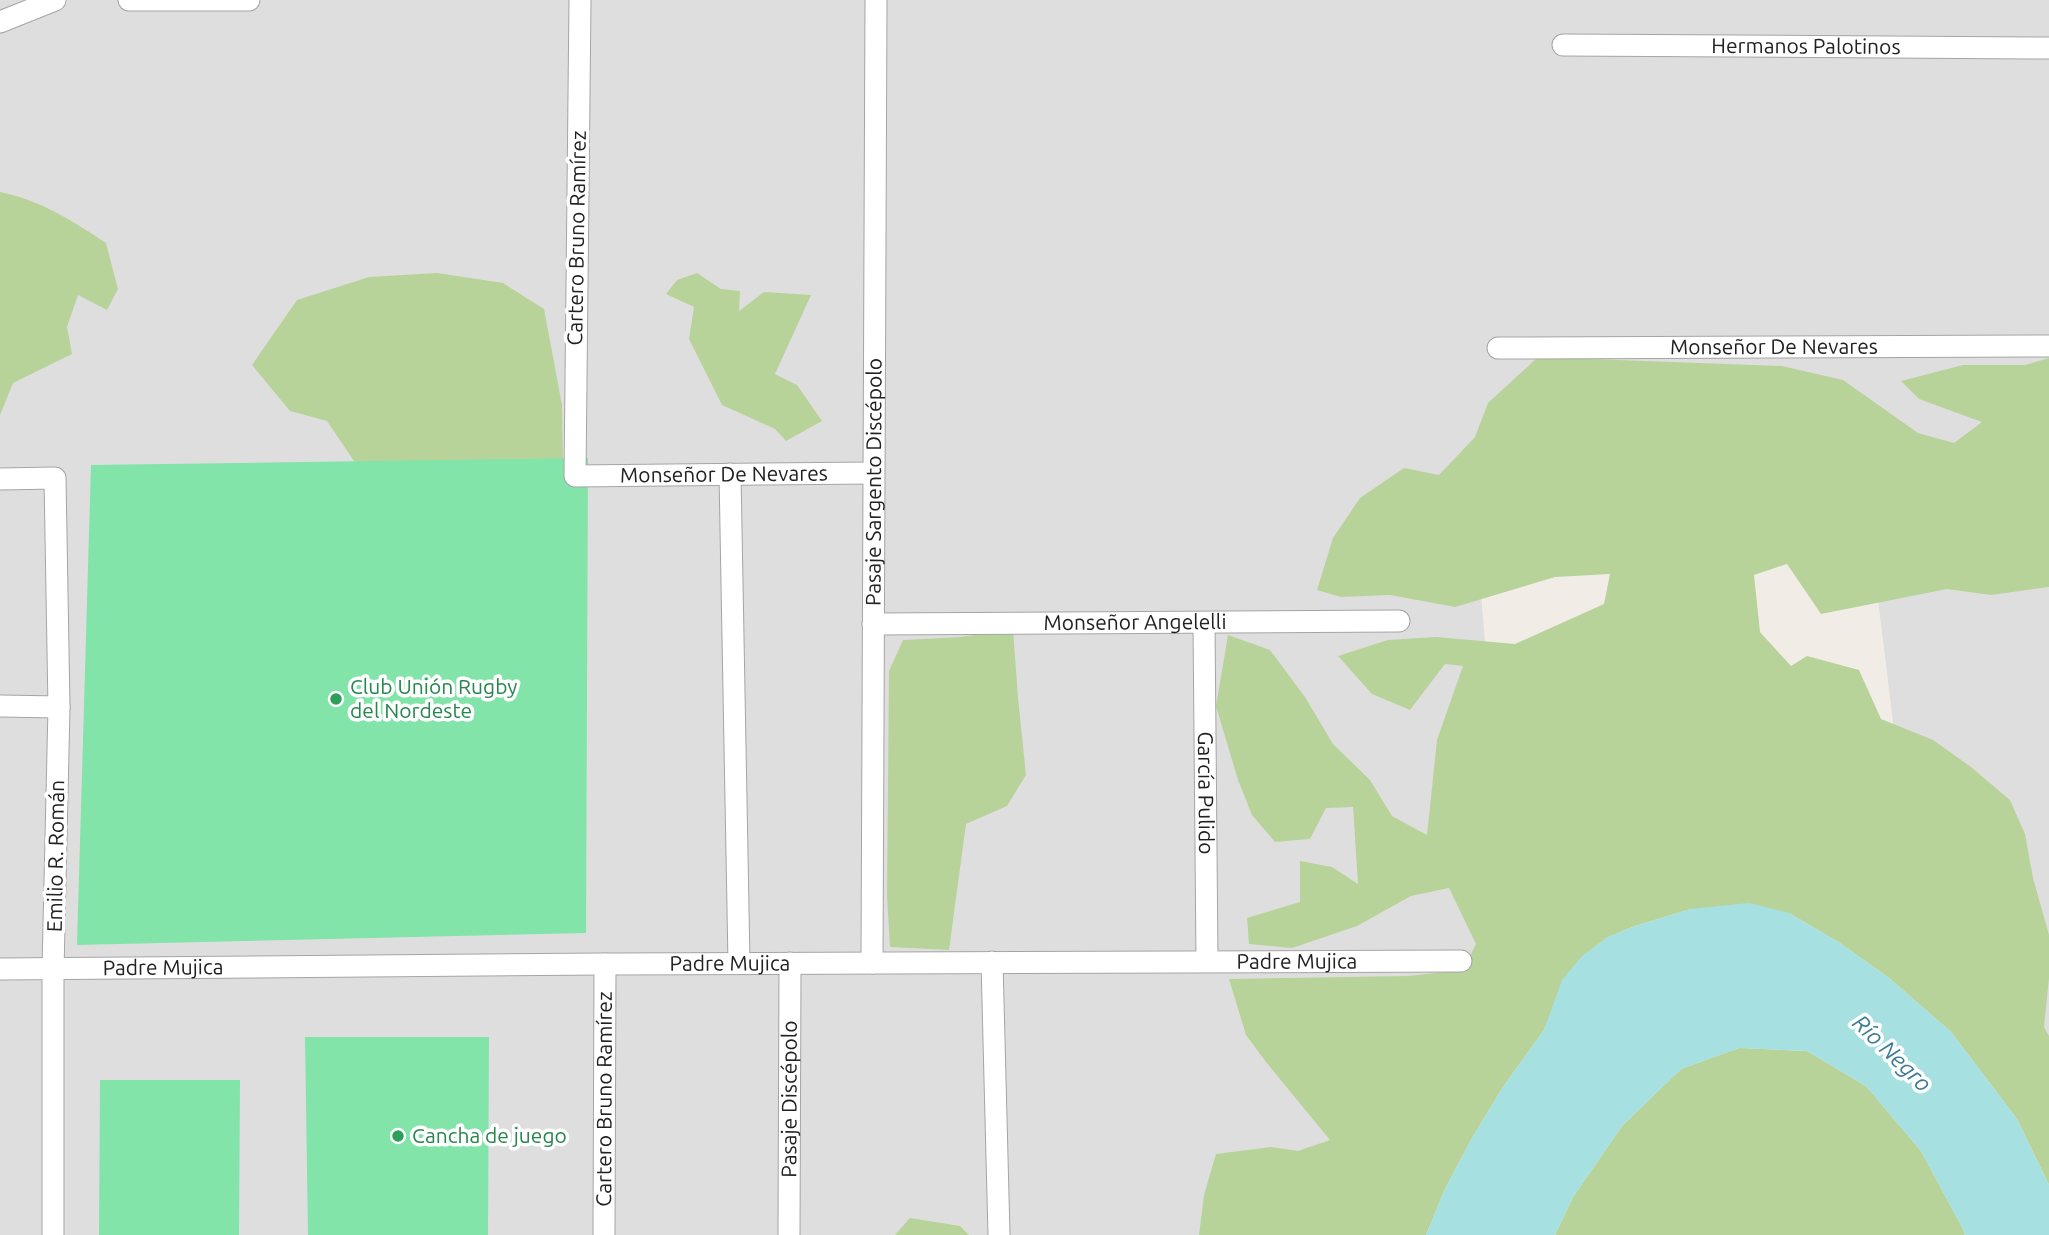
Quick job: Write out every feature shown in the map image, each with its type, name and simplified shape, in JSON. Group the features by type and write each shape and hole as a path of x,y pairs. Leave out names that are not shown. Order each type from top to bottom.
{"street":[{"path":"0,22 55,0"},
{"path":"129,0 249,0"},
{"name":"Cartero Bruno Ramírez","path":"575,476 580,0"},
{"name":"Pasaje Sargento Discépolo","path":"872,963 876,0"},
{"name":"Hermanos Palotinos","path":"1563,44 2049,48"},
{"name":"Monseñor De Nevares","path":"1498,348 2049,346"},
{"name":"Monseñor De Nevares","path":"575,476 873,472"},
{"path":"730,474 739,963"},
{"name":"Emilio R. Román","path":"0,479 55,478 59,707 53,970 53,1235"},
{"name":"Monseñor Angelelli","path":"873,624 1399,621"},
{"name":"García Pulido","path":"1204,623 1208,961"},
{"path":"0,706 59,707"},
{"name":"Padre Mujica","path":"0,969 1461,961"},
{"path":"992,962 999,1235"},
{"name":"Pasaje Discépolo","path":"789,1235 790,963"},
{"name":"Cartero Bruno Ramírez","path":"604,1235 605,964"}],"shaded area":[{"path":"0,0 2049,0 2049,1105 1901,787 1860,453 1473,496 1506,897 1401,1235 0,1235"}],"green space":[{"path":"0,192 42,206 69,219 106,243 118,289 107,310 78,295 67,327 72,354 13,383 0,415"},
{"path":"437,273 503,283 544,309 562,405 563,463 358,467 327,421 290,411 252,365 297,300 369,277"},
{"path":"697,273 721,289 740,291 739,311 764,292 811,295 775,374 797,385 822,421 786,441 775,429 722,405 689,339 694,307 666,294 677,280"},
{"path":"1538,357 1782,366 1843,380 1918,433 1954,443 1982,422 1919,399 1901,381 1963,365 2025,365 2049,358 2049,587 1991,595 1947,589 1821,614 1787,564 1754,575 1760,632 1791,666 1807,656 1859,670 1881,719 1933,740 2010,800 2025,834 2033,878 2049,935 2049,978 2044,1027 2049,1036 2049,1185 2017,1119 1951,1032 1889,978 1840,943 1789,913 1691,909 1606,938 1554,1006 1544,1030 1503,1087 1472,1138 1445,1189 1426,1235 1199,1235 1204,1195 1216,1154 1271,1147 1298,1151 1330,1140 1246,1035 1229,979 1408,976 1463,970 1476,944 1449,888 1411,896 1357,926 1292,948 1249,944 1247,918 1300,902 1300,861 1332,867 1358,884 1353,807 1326,808 1310,839 1275,842 1252,815 1238,780 1216,706 1228,635 1270,650 1305,697 1333,744 1370,780 1392,816 1427,835 1437,740 1463,666 1445,664 1410,710 1372,694 1338,656 1388,640 1436,637 1515,644 1604,604 1610,574 1555,577 1455,607 1390,595 1341,597 1317,590 1333,538 1360,498 1404,468 1439,475 1475,437 1488,403"},
{"name":"Club Unión Rugby del Nordeste","path":"588,458 586,933 77,945 91,465"},
{"path":"1013,629 1026,775 1007,806 966,824 949,950 890,947 887,896 889,671 903,640 961,637"},
{"name":"Cancha de juego","path":"305,1037 489,1037 488,1235 308,1235"},
{"path":"1739,1048 1807,1051 1866,1086 1921,1151 1965,1235 1555,1235 1573,1197 1622,1126 1681,1069"},
{"path":"100,1080 240,1080 239,1235 99,1235"},
{"path":"910,1218 960,1226 969,1235 895,1235"}],"water":[{"name":"Río Negro","path":"1749,903 1789,913 1840,943 1889,978 1951,1032 2017,1119 2049,1185 2049,1235 1965,1235 1921,1151 1866,1086 1807,1051 1739,1048 1681,1069 1622,1126 1573,1197 1555,1235 1426,1235 1445,1189 1472,1138 1503,1087 1544,1030 1562,980 1582,956 1606,938 1635,926 1691,909"}],"place":[{"name":"Club Unión Rugby del Nordeste","path":"336,699"},
{"name":"Cancha de juego","path":"398,1136"}]}
